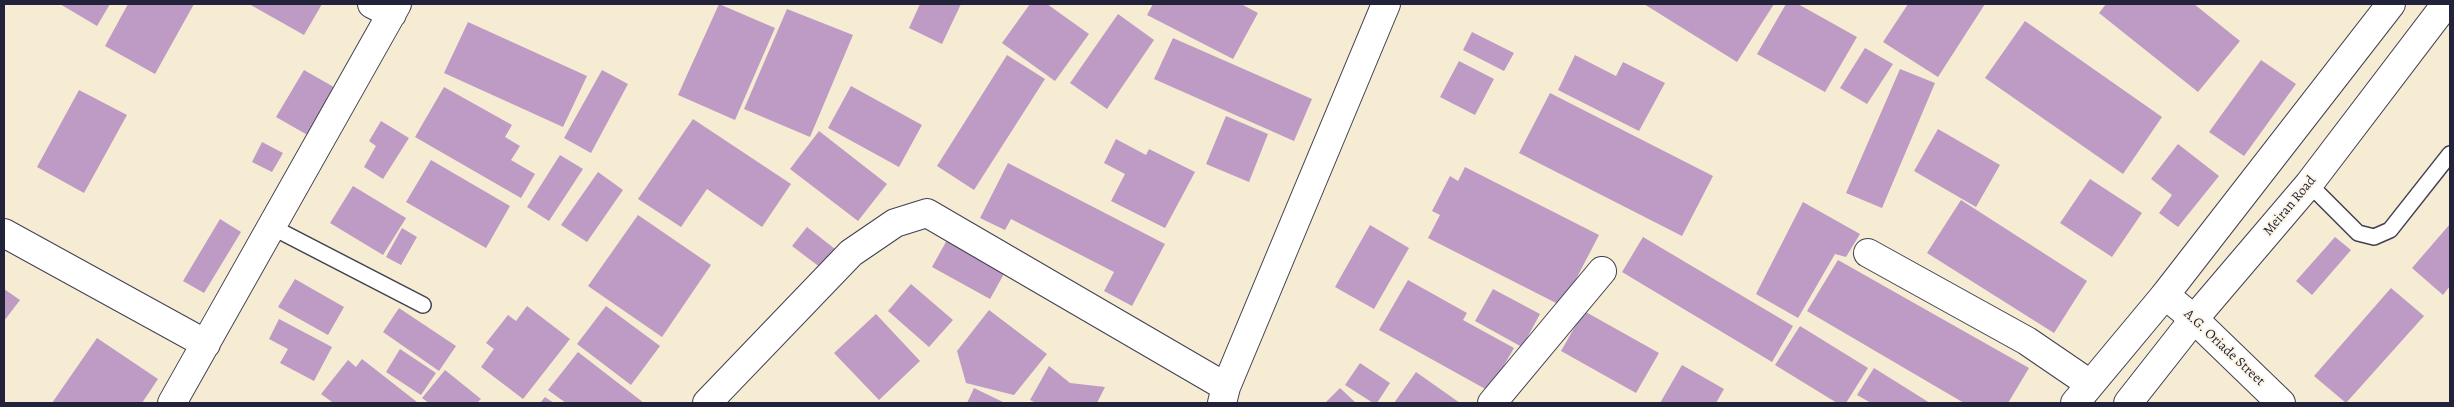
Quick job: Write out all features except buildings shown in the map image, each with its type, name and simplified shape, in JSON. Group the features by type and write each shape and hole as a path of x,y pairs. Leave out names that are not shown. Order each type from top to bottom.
{"street":[{"path":"707,403 851,253 895,223 927,213 1224,395 1386,4"},
{"path":"1868,253 2027,340 2082,394 2165,295 2391,4"},
{"name":"Meiran Road","path":"2128,403 2194,319 2308,184 2446,4"},
{"path":"172,403 272,227 387,7"},
{"path":"4,233 206,344"},
{"path":"1492,403 1602,271"},
{"name":"A.G. Oriade Street","path":"2165,295 2194,319 2281,403"}],"lane":[{"path":"2308,184 2358,233 2374,237 2390,230 2450,154"},
{"path":"272,227 423,305"}]}
